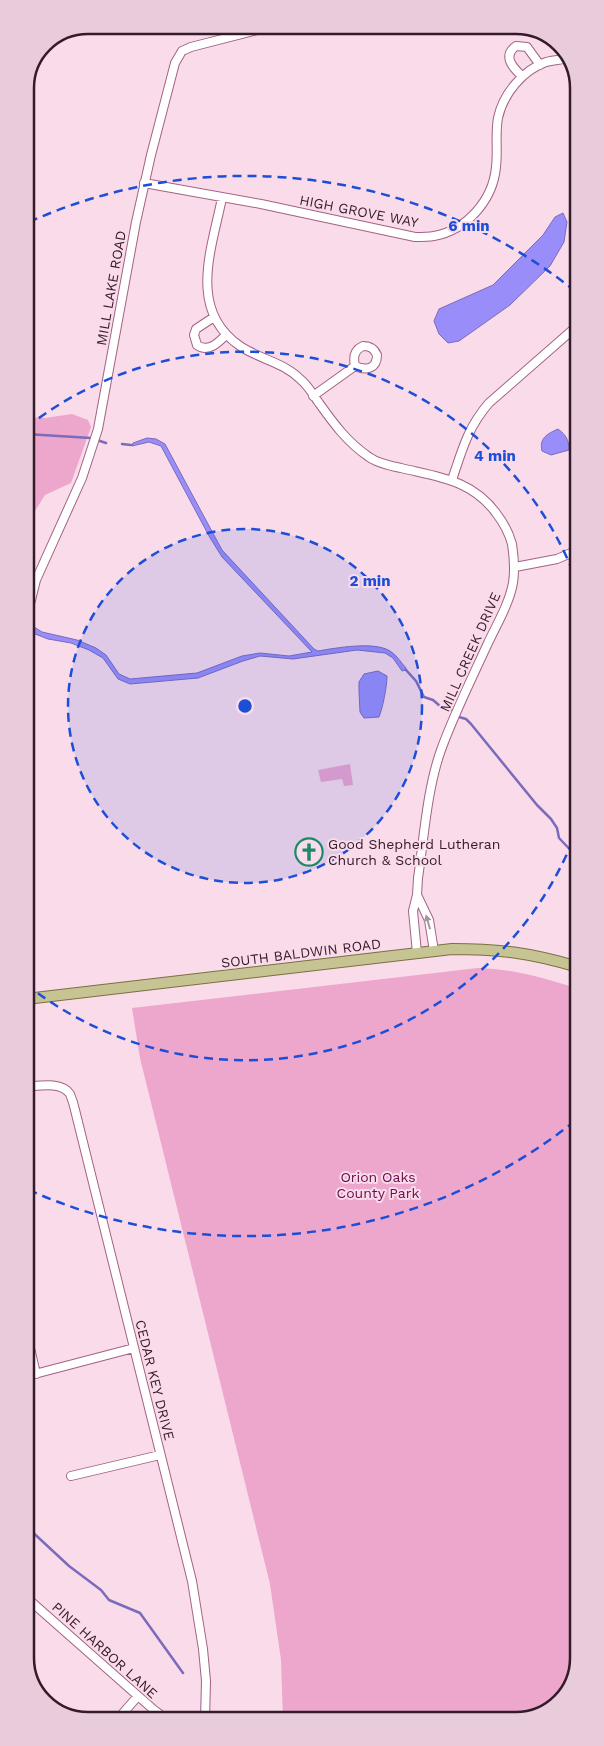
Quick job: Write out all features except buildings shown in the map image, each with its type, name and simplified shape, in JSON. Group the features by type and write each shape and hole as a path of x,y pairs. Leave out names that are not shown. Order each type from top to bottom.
{"main road":[{"name":"SOUTH BALDWIN ROAD","path":"34,998 452,949 502,950 550,958 570,964"}],"street":[{"name":"MILL LAKE ROAD","path":"34,588 78,486 98,429 144,183 176,63 182,51 191,47 242,34"},
{"path":"522,76 509,60 509,54 516,46 526,47 540,65"},
{"name":"HIGH GROVE WAY","path":"144,183 270,206 415,237 434,236 453,230 472,217 484,203 492,186 496,169 498,119 501,107 514,84 522,76 540,65 562,59"},
{"name":"MILL CREEK DRIVE","path":"222,198 207,270 206,289 209,305 214,317 226,335 241,347 277,363 297,376 340,432 352,445 372,459 452,480 474,491 489,504 502,521 511,542 515,567 510,598 459,705 438,760 428,807 417,895 413,911 417,953"},
{"path":"214,317 196,329 194,335 197,344 203,348 209,348 226,335"},
{"path":"452,480 468,433 481,411 570,332"},
{"path":"313,396 355,366"},
{"path":"515,567 557,559 570,552"},
{"path":"417,895 429,920 434,951"},
{"name":"CEDAR KEY DRIVE","path":"34,1086 51,1085 69,1093 83,1138 192,1581 199,1616 206,1681 205,1712"},
{"path":"34,1365 36,1374 134,1348"},
{"path":"71,1476 160,1455"},
{"name":"PINE HARBOR LANE","path":"34,1604 158,1712"},
{"path":"124,1712 138,1696"}],"green space":[{"path":"72,414 88,420 91,427 71,483 45,495 34,515 34,417 45,418"},
{"path":"350,764 353,785 344,786 342,779 321,782 318,770"},
{"name":"Orion Oaks County Park","path":"478,968 504,970 529,975 570,986 570,1666 563,1685 555,1697 546,1703 524,1712 283,1712 281,1660 270,1584 140,1058 132,1008"}],"shaded area":[{"path":"563,213 567,222 564,242 550,266 510,305 459,341 448,343 439,334 434,321 439,309 493,285 543,235 555,217"},
{"path":"558,429 566,438 569,450 551,455 542,451 541,447 545,437"},
{"path":"147,438 156,439 165,444 222,550 314,649 318,651 344,647 375,646 390,651 406,670 402,671 393,658 385,653 357,650 293,659 260,656 198,678 130,684 118,679 103,658 89,650 71,643 48,639 34,634 34,627 42,632 77,640 96,648 106,655 119,674 130,679 197,673 242,656 260,653 289,656 312,652 222,557 161,446 149,442 132,446 133,443"},
{"path":"378,671 387,676 386,691 379,717 364,718 360,712 359,682 364,674"}],"waterway":[{"path":"34,434 91,438 106,443"},
{"path":"122,444 131,445"},
{"path":"406,670 416,681 424,697 452,710 471,724 537,805 551,819 557,828 559,838 570,850"},
{"path":"34,1534 69,1566 101,1590 109,1600 140,1613 183,1673"}],"place":[{"name":"Good Shepherd Lutheran Church & School","path":"309,852"}]}
